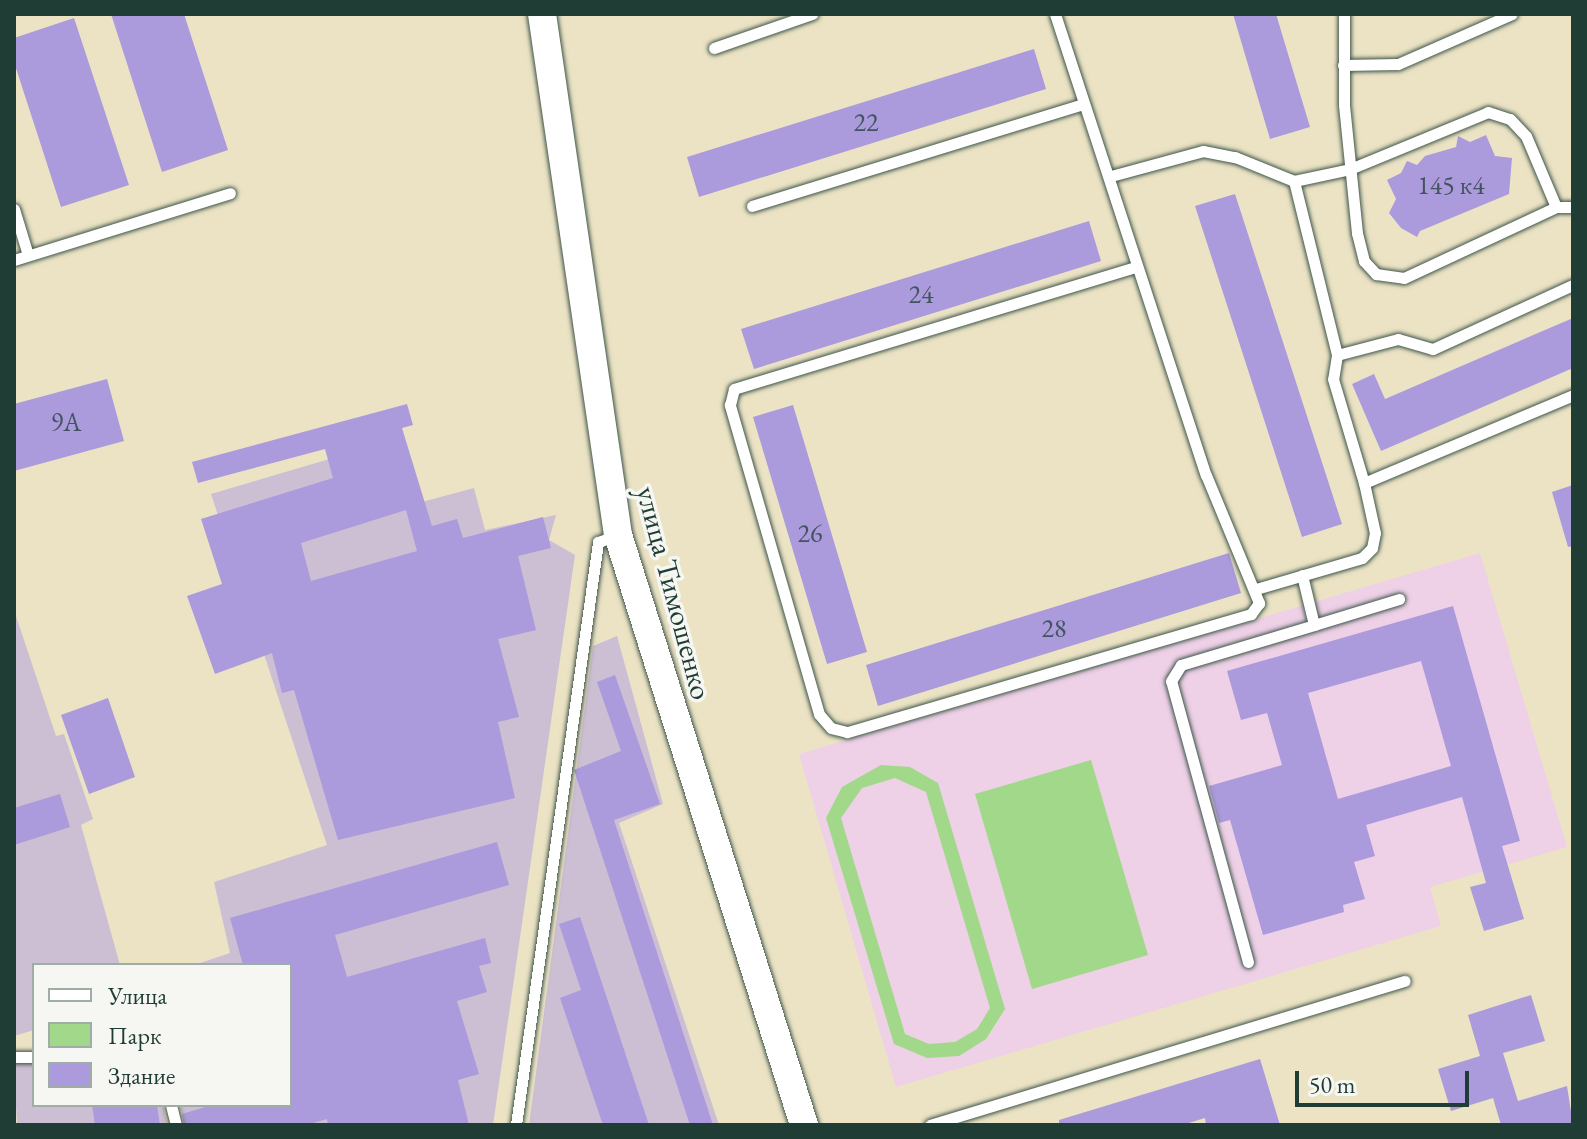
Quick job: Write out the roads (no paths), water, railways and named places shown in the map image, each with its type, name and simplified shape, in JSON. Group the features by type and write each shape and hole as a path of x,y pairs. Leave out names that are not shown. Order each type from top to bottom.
{"street":[{"name":"улица Тимошенко","path":"542,14 618,535 668,706 804,1125"}],"lane":[{"path":"714,48 812,14"},
{"path":"1055,14 1111,176 1136,267 1206,475 1256,589 1259,603 1251,614 847,732 831,728 819,714 730,405 734,389 1136,267"},
{"path":"1344,14 1343,65 1350,169 1364,261 1376,274 1404,278 1556,207 1573,207"},
{"path":"1343,65 1398,64 1512,14"},
{"path":"752,206 1084,104"},
{"path":"1111,176 1203,151 1235,157 1294,181 1350,169 1488,112 1510,119 1526,136 1556,207"},
{"path":"1256,589 1362,558 1372,548 1375,533 1364,483 1333,379 1337,355 1294,181"},
{"path":"14,260 230,193"},
{"path":"14,209 28,255"},
{"path":"1337,355 1398,339 1433,349 1573,285"},
{"path":"1364,483 1573,395"},
{"path":"516,1125 598,542 618,535"},
{"path":"1302,575 1314,625"},
{"path":"1248,962 1171,681 1181,665 1399,599"},
{"path":"930,1125 1405,981"}]}
